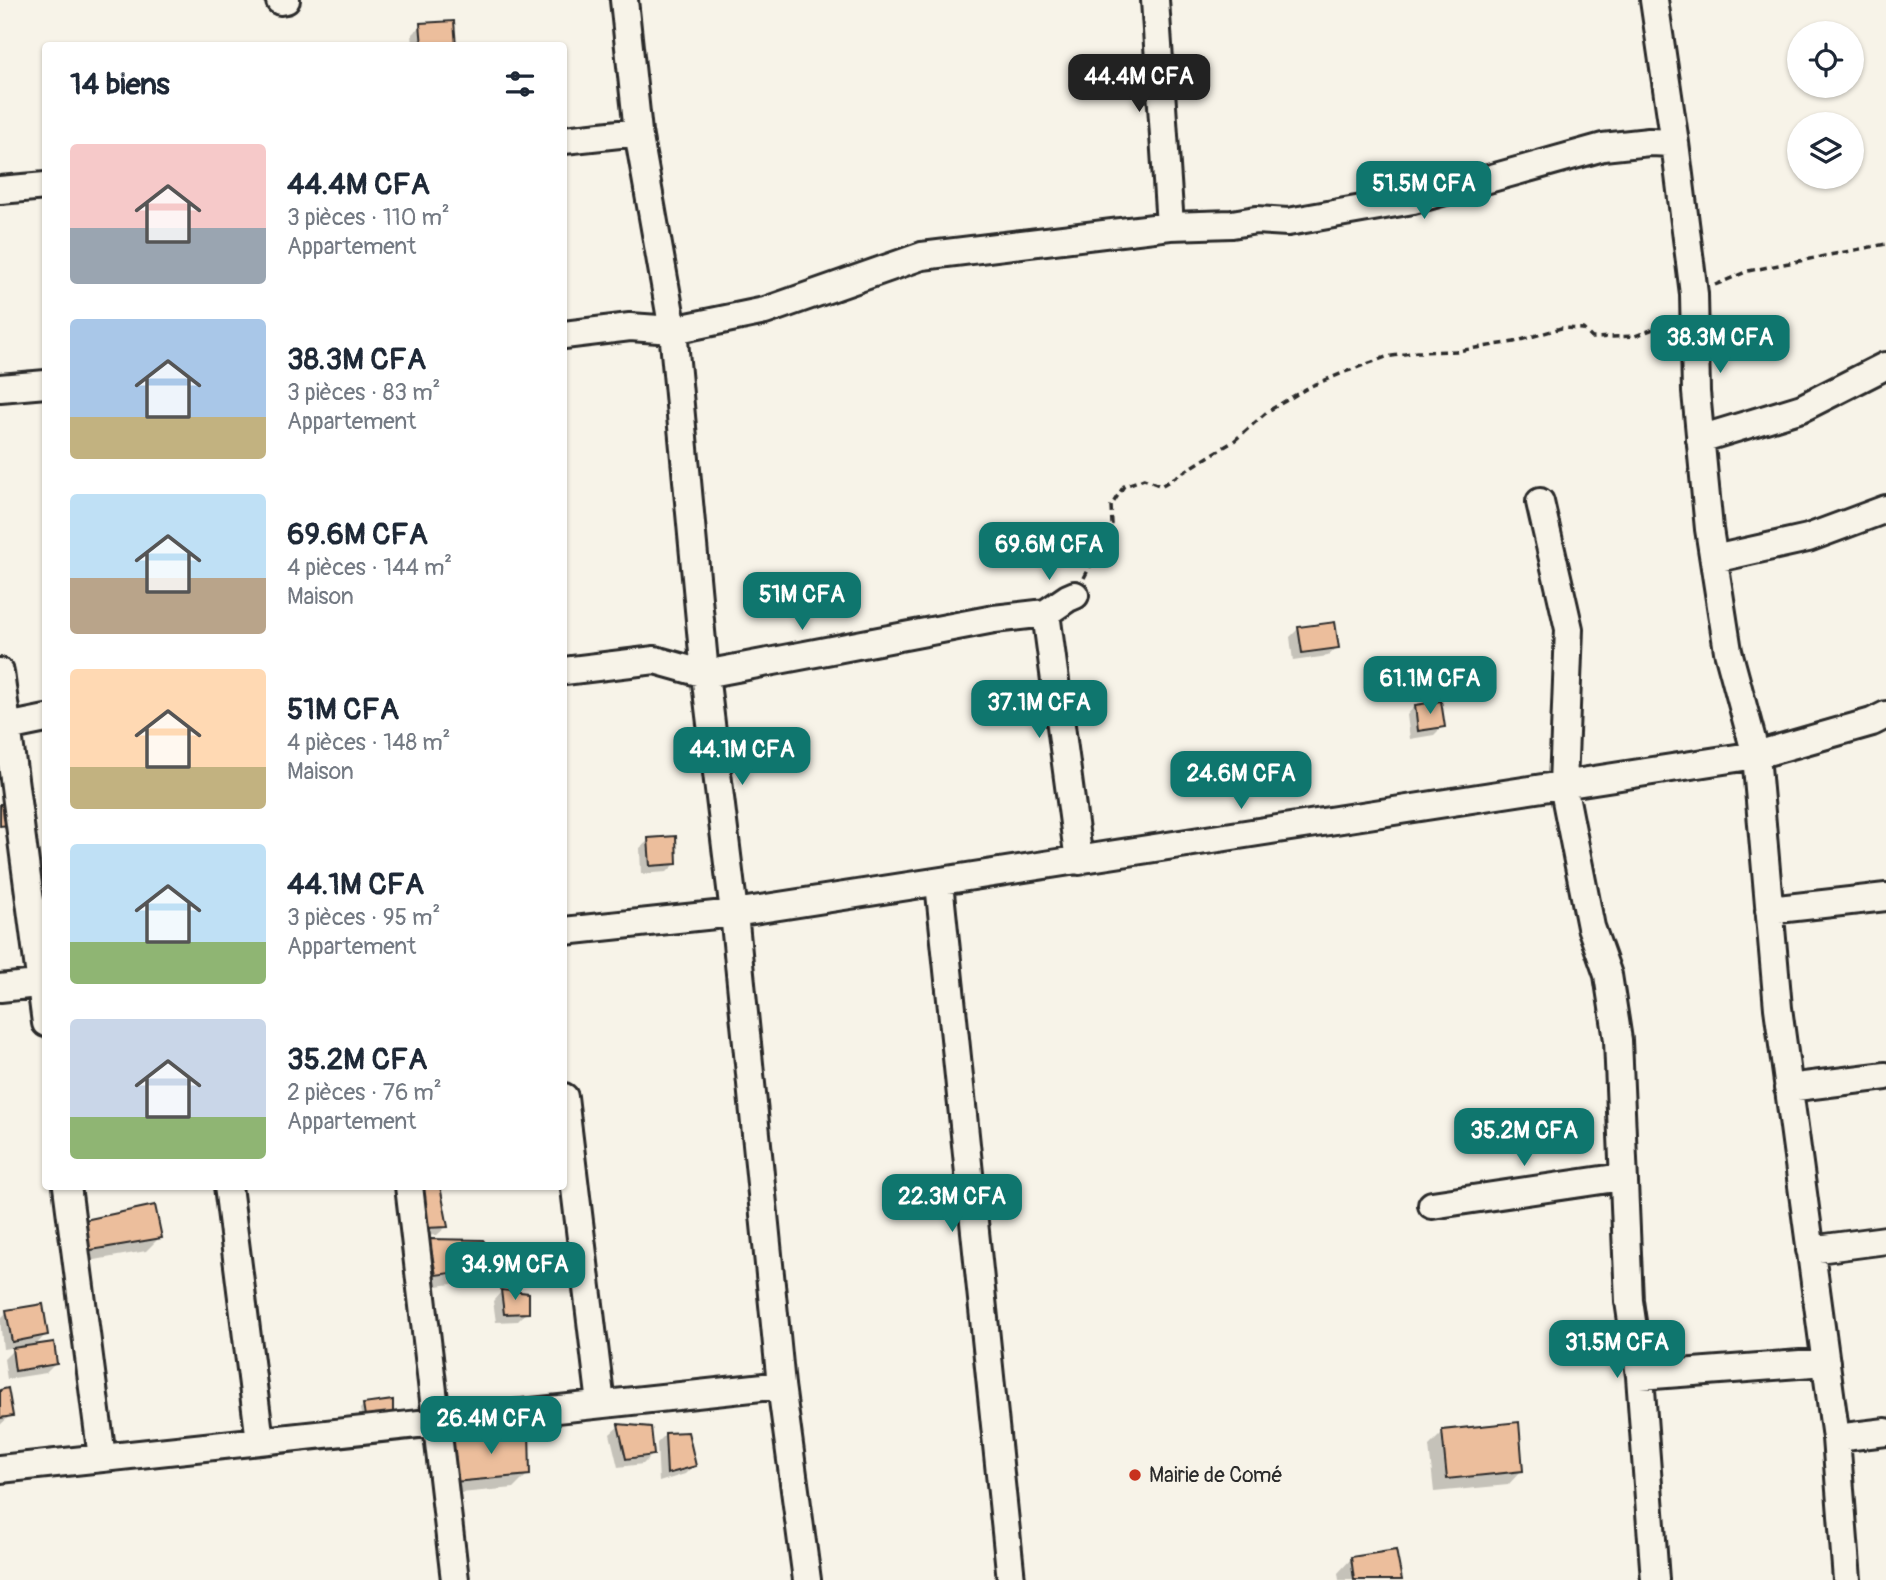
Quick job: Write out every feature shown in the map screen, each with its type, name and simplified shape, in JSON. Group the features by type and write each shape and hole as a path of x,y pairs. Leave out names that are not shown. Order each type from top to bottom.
{"street":[{"path":"280,1 286,0"},
{"path":"624,0 638,132 673,330 705,674 734,913 781,1385 807,1580"},
{"path":"1155,0 1170,226"},
{"path":"1654,0 1695,303 1696,392 1714,559 1728,651 1756,755 1778,1008 1836,1438 1847,1580"},
{"path":"567,140 638,132"},
{"path":"567,335 630,327 673,330 765,311 922,256 1170,226 1301,220 1413,200 1603,147 1649,142 1675,143"},
{"path":"0,190 42,186"},
{"path":"1700,439 1802,408 1885,366"},
{"path":"0,388 42,384"},
{"path":"1539,502 1569,629 1563,785 1591,927 1608,975 1618,1040 1629,1301 1640,1376 1656,1580"},
{"path":"1714,559 1808,538 1886,509"},
{"path":"567,671 655,660 705,674 994,620 1046,613 1075,595"},
{"path":"1046,613 1079,861"},
{"path":"0,672 42,977"},
{"path":"567,931 734,913 939,883 1756,755 1872,722 1886,715"},
{"path":"7,727 42,720"},
{"path":"939,883 1011,1580"},
{"path":"1769,910 1886,897"},
{"path":"0,988 42,984"},
{"path":"1788,1088 1886,1076"},
{"path":"567,1122 601,1404"},
{"path":"1432,1205 1622,1177"},
{"path":"68,1190 102,1458"},
{"path":"229,1190 260,1441"},
{"path":"409,1190 455,1580"},
{"path":"1810,1250 1886,1240"},
{"path":"1640,1376 1826,1362"},
{"path":"0,1469 781,1385"},
{"path":"1836,1438 1886,1432"}],"path":[{"path":"1075,595 1112,524 1111,506 1124,486 1144,479 1161,486 1234,441 1268,411 1311,386 1396,355 1457,351 1514,342 1561,328 1583,328 1592,338 1636,336 1748,271 1886,244"}],"building":[{"path":"454,21 456,42 422,42 420,23"},
{"path":"1335,622 1339,648 1302,653 1298,627"},
{"path":"1441,701 1445,727 1418,731 1415,705"},
{"path":"0,804 6,804 9,825 0,826"},
{"path":"676,836 677,864 650,866 648,838"},
{"path":"419,1190 441,1190 448,1227 425,1228"},
{"path":"155,1205 162,1238 85,1251 80,1221"},
{"path":"429,1239 483,1240 503,1266 436,1275"},
{"path":"501,1290 529,1293 529,1313 504,1314"},
{"path":"43,1304 48,1335 12,1342 6,1310"},
{"path":"54,1342 57,1364 15,1371 12,1348"},
{"path":"8,1388 13,1416 0,1418 0,1390"},
{"path":"393,1400 393,1413 365,1416 363,1404"},
{"path":"1519,1422 1523,1471 1447,1479 1442,1430"},
{"path":"618,1424 651,1427 654,1455 626,1459"},
{"path":"529,1429 530,1475 443,1483 452,1479 454,1435"},
{"path":"688,1432 696,1466 667,1474 665,1433"},
{"path":"1396,1550 1402,1580 1354,1580 1351,1557"}],"place":[{"name":"Mairie de Comé","path":"1135,1475"}]}
